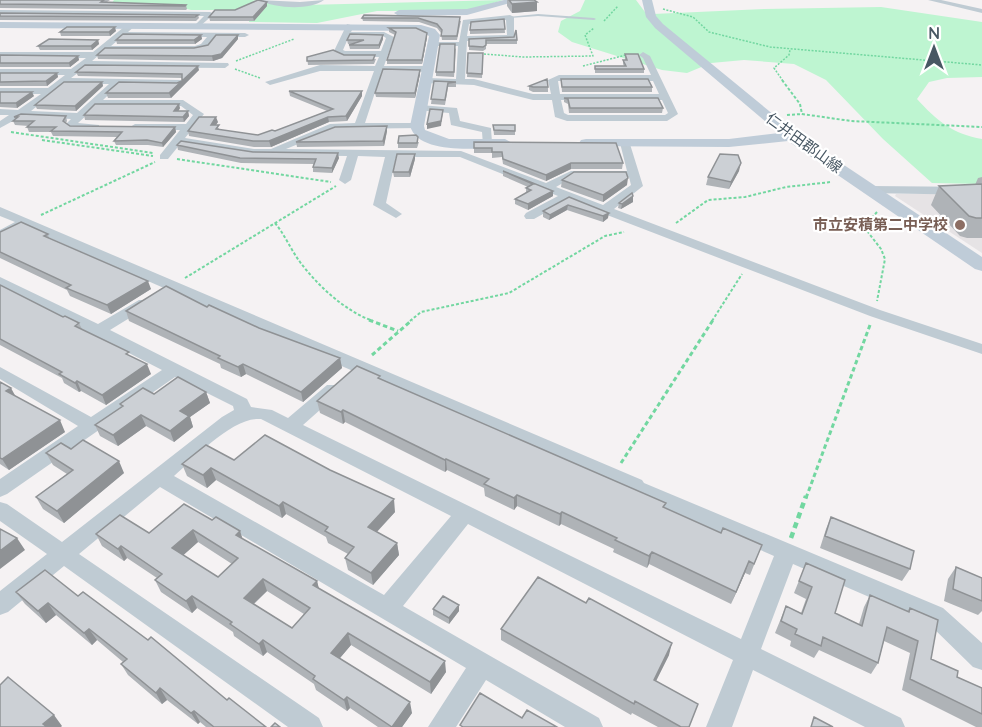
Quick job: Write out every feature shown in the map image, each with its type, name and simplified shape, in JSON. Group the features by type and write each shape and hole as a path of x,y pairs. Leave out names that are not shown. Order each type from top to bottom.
{"street":[{"path":"261,0 303,3 317,3 321,0"},
{"path":"385,14 467,12 516,0"},
{"path":"931,0 982,11"},
{"path":"57,25 91,3"},
{"name":"仁井田郡山線","path":"648,4 651,17 659,26 791,136 982,265"},
{"path":"0,12 210,14 199,25"},
{"path":"365,16 356,20 348,30 338,51 344,54 384,54"},
{"path":"434,44 463,45 511,37 510,17 466,22 463,45 459,81"},
{"path":"0,25 302,26 386,34 390,37 359,125"},
{"path":"0,125 21,114 132,25"},
{"path":"348,30 421,28 435,34 417,126 420,133 436,141 522,143"},
{"path":"104,48 195,48 204,46 214,34"},
{"path":"93,40 117,37 245,35"},
{"path":"0,55 94,56"},
{"path":"643,55 646,56 673,114 667,118 567,118 559,115 553,81 559,78 655,78"},
{"path":"84,64 225,65"},
{"path":"270,82 318,68 379,69 475,82 531,97 665,97"},
{"path":"0,72 73,72"},
{"path":"62,81 178,82"},
{"path":"106,127 72,125 117,82"},
{"path":"0,91 49,91"},
{"path":"93,103 183,103 199,114 165,156"},
{"path":"420,108 454,110 455,123 486,130 487,143"},
{"path":"0,112 79,116"},
{"path":"269,152 331,126 417,126"},
{"path":"118,127 188,127"},
{"path":"567,143 729,143 791,136"},
{"path":"179,140 269,152 457,153 875,313 982,349"},
{"path":"605,209 637,187 625,143"},
{"path":"342,182 354,152"},
{"path":"392,153 379,205 396,214"},
{"path":"547,187 571,174 634,174"},
{"path":"870,190 982,191"},
{"path":"530,216 568,195"},
{"path":"0,211 935,615 982,659"},
{"path":"0,235 26,222"},
{"path":"0,281 241,402 244,412"},
{"path":"99,330 173,285"},
{"path":"289,427 359,366"},
{"path":"0,489 174,369"},
{"path":"0,372 92,426"},
{"path":"0,605 228,421 244,412 266,414 892,727"},
{"path":"160,477 590,727"},
{"path":"0,510 310,727"},
{"path":"387,609 464,514"},
{"path":"718,727 787,551"},
{"path":"441,727 482,664"}],"lane":[{"path":"510,17 540,15 594,19"},
{"path":"463,45 484,54"}],"path":[{"path":"648,4 693,17 709,32 719,36 790,49 982,65"},
{"path":"484,54 523,57 591,57 593,55 585,35 618,6"},
{"path":"225,65 290,42 302,26"},
{"path":"790,49 789,55 774,68 800,104 802,114"},
{"path":"578,67 624,56 643,55"},
{"path":"225,65 270,82"},
{"path":"766,115 802,114 851,121 982,127"},
{"path":"11,132 342,182"},
{"path":"42,140 165,156"},
{"path":"26,222 165,156"},
{"path":"663,232 708,200 745,197 786,187 854,179"},
{"path":"173,285 342,182"},
{"path":"787,551 834,417 875,313 885,259 881,249 864,227 881,207 889,203"},
{"path":"274,223 288,239 300,261 336,300 362,317 399,332"},
{"path":"359,366 428,310 509,293 605,236 618,232 631,232"},
{"path":"613,476 748,265"}],"shaded area":[{"name":"市立安積第二中学校","path":"896,194 982,194 982,253 895,196"}],"green space":[{"path":"114,0 251,0 305,5 503,0 475,9 377,11 317,23 249,22 249,17 220,10 191,10 170,5 111,4"},
{"path":"585,0 636,0 645,12 653,14 881,7 982,22 982,77 947,78 929,82 917,99 932,114 954,130 982,139 982,184 932,183 883,139 826,80 794,64 744,60 711,63 687,73 662,70 572,42 558,32 561,21 580,11"}],"building":[{"path":"0,0 104,0 101,2 186,5 0,4"},
{"path":"258,0 267,2 253,17 209,17 215,10 235,10"},
{"path":"509,0 534,0 537,2 512,4"},
{"path":"0,13 198,15 195,17 0,16"},
{"path":"364,15 460,17 457,36 441,36 442,30 437,24 418,18 362,18"},
{"path":"504,19 505,29 470,30 471,22"},
{"path":"67,27 115,27 109,32 60,32"},
{"path":"389,28 416,28 427,33 422,60 387,60 396,32"},
{"path":"516,30 517,40 486,40 486,45 483,47 469,46 469,39 514,37"},
{"path":"123,34 201,35 194,40 116,40"},
{"path":"350,34 383,35 379,45 349,45 364,40 347,40"},
{"path":"216,35 238,35 221,54 212,56 97,55 105,48 194,48 208,45"},
{"path":"49,39 98,40 91,46 38,46"},
{"path":"440,44 455,44 454,72 436,72"},
{"path":"333,50 344,55 375,55 373,60 307,61 307,57"},
{"path":"468,53 483,53 482,74 467,73"},
{"path":"625,54 638,54 644,69 595,69 595,66 626,66 623,60 627,60"},
{"path":"0,55 78,56 69,63 0,63"},
{"path":"85,65 198,66 182,81 182,74 76,72"},
{"path":"383,69 420,70 415,93 375,93"},
{"path":"0,73 57,73 46,81 0,82"},
{"path":"547,79 548,87 529,86"},
{"path":"561,79 648,79 652,87 562,87"},
{"path":"182,81 169,93 106,93 119,82 177,83"},
{"path":"434,81 456,82 448,83 445,100 431,99"},
{"path":"64,82 102,82 75,106 35,105"},
{"path":"289,91 362,91 346,116 328,117 269,141 253,141 188,131 199,117 216,117 211,125 219,125 216,129 258,135 333,109"},
{"path":"0,92 32,92 16,103 0,103"},
{"path":"564,98 658,98 663,108 570,108 568,99"},
{"path":"95,104 179,104 174,111 188,111 183,117 84,115"},
{"path":"430,109 443,110 441,121 427,124"},
{"path":"21,114 66,116 63,121 70,126 175,127 162,143 147,140 114,141 122,132 51,131 56,127 27,127 34,121 13,121 18,117 14,117"},
{"path":"493,125 515,125 515,131 494,130"},
{"path":"387,126 383,141 296,142 335,127"},
{"path":"416,135 417,143 398,143 399,136"},
{"path":"181,141 253,152 338,153 332,168 313,167 316,159 240,158 177,145"},
{"path":"474,142 616,143 623,163 571,163 546,175 503,159 502,152 492,152 492,148 474,148"},
{"path":"397,154 415,154 409,172 393,172"},
{"path":"720,154 738,155 741,163 731,182 708,177"},
{"path":"503,171 553,191 528,204 515,199 531,190 526,188 533,184"},
{"path":"574,172 626,172 628,178 603,195 562,180"},
{"path":"982,184 982,218 969,216 939,186"},
{"path":"632,193 633,196 622,204 619,203"},
{"path":"569,197 609,213 603,216 568,205 550,215 543,211"},
{"path":"21,222 48,234 44,236 148,281 107,305 66,288 71,285 0,252 0,232"},
{"path":"0,285 79,323 75,326 129,352 126,354 147,364 102,395 77,381 75,383 59,374 62,372 0,339"},
{"path":"166,286 207,307 209,305 259,328 340,358 301,392 243,364 238,367 126,311"},
{"path":"357,366 380,376 378,378 666,503 663,507 721,533 723,528 762,545 754,564 749,561 736,592 652,552 649,556 562,512 560,514 517,495 514,498 484,484 489,479 343,410 341,412 317,401"},
{"path":"178,377 206,392 180,411 189,416 170,431 141,415 113,435 95,425 123,406 120,404 143,388 154,394"},
{"path":"0,382 11,388 6,391 60,420 2,459 0,458"},
{"path":"265,435 330,470 394,499 368,527 397,543 371,573 345,558 354,547 325,531 328,527 283,502 279,506 211,468 203,475 182,464 206,445 234,460"},
{"path":"83,440 119,461 57,511 36,497 73,470 46,453 61,443 71,449"},
{"path":"184,504 212,520 216,517 240,531 236,535 317,581 313,585 445,661 430,682 348,633 331,653 410,702 392,727 347,697 344,700 313,679 315,676 263,640 259,644 230,624 232,622 192,596 186,601 155,580 162,574 121,546 118,549 96,534 120,515 149,533","holes":["193,530 238,558 218,577 172,548","263,579 310,608 292,628 244,598"]},
{"path":"831,517 914,551 910,569 825,536"},
{"path":"0,529 17,538 0,551"},
{"path":"806,563 845,580 835,613 862,626 870,595 909,612 910,608 938,620 931,659 958,671 957,677 982,688 982,714 910,679 918,641 887,627 878,663 823,637 821,646 795,634 797,629 781,621 786,606 802,614 812,587 799,581"},
{"path":"956,567 982,578 982,601 953,589"},
{"path":"45,570 78,596 83,592 148,640 151,637 227,700 229,698 266,727 214,727 194,711 191,713 160,688 156,693 121,664 127,659 89,629 84,633 48,603 38,611 16,592"},
{"path":"538,577 586,603 589,598 672,643 654,680 698,704 689,727 681,727 635,701 634,704 501,629"},
{"path":"443,596 459,605 449,618 433,609"},
{"path":"8,677 54,715 43,724 47,727 0,727 0,685"},
{"path":"480,693 522,718 527,710 557,727 463,727 460,725"},
{"path":"814,717 833,727 811,727"}],"place":[{"name":"市立安積第二中学校","path":"960,225"}]}
